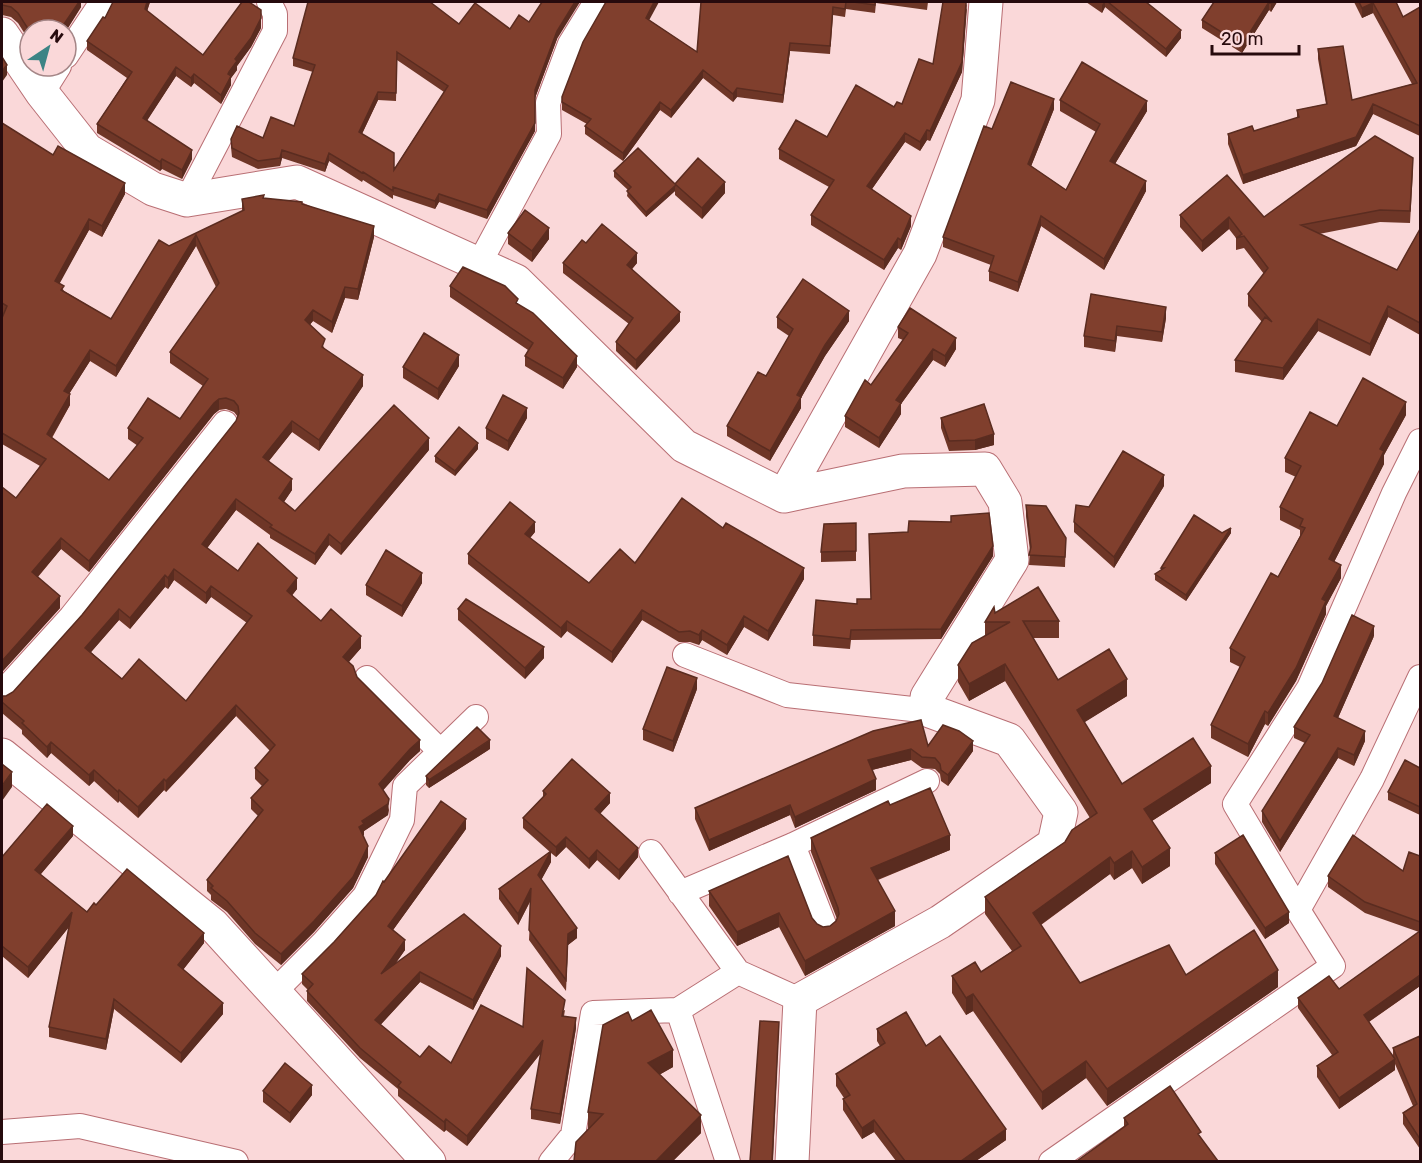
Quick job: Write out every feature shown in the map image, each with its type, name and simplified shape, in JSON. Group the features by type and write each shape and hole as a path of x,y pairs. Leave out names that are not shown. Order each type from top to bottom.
{"street":[{"path":"78,38 102,2"},
{"path":"188,200 275,31 275,14 268,2"},
{"path":"479,264 549,134 548,103 570,44 596,2"},
{"path":"784,496 920,254 978,100 986,2"},
{"path":"2,34 42,93 87,150 153,189 188,200 297,182 516,281 684,446 784,496 903,471 985,469 1005,502 1012,560 927,698 930,711"},
{"path":"42,93 51,78"},
{"path":"2,693 70,617 225,423"},
{"path":"1051,1161 1333,966 1235,804 1309,688 1394,493 1420,441"},
{"path":"685,654 786,695 930,711 1009,740 1061,812 1054,844 940,922 800,1000"},
{"path":"1298,910 1372,779 1420,677"},
{"path":"367,678 441,752"},
{"path":"274,992 365,897 402,820 405,786 476,717"},
{"path":"2,755 213,925 429,1161"},
{"path":"680,893 793,845 927,781"},
{"path":"793,845 825,927"},
{"path":"651,852 738,972 800,1000"},
{"path":"551,1161 573,1135 593,1013 678,1010 738,972"},
{"path":"792,1161 800,1000"},
{"path":"678,1010 728,1161"},
{"path":"2,1132 80,1126 236,1161"}],"building":[{"path":"2,2 79,2 68,18 21,18 11,7 2,5"},
{"path":"113,2 147,2 145,9 203,55 242,2 249,2 261,10 261,18 251,38 235,59 237,61 228,74 231,76 221,95 194,74 191,78 176,67 143,118 192,150 182,170 162,159 160,162 97,124 132,72 87,41 103,17 105,18"},
{"path":"308,2 430,2 459,24 475,3 510,29 519,15 529,22 542,2 575,2 557,31 535,90 535,123 487,210 439,194 435,201 393,187 393,191 329,153 325,164 282,150 280,158 258,161 232,148 231,139 237,126 263,138 271,117 294,126 315,65 293,58","holes":["397,52 448,86 394,170 394,153 359,132 378,92 396,93"]},
{"path":"606,2 654,2 646,18 697,52 701,2 846,2 845,9 833,7 830,46 790,43 783,95 737,88 733,94 703,70 671,110 660,102 623,153 585,126 591,119 562,102 583,42"},
{"path":"853,2 875,2 875,5"},
{"path":"943,2 966,2 962,62 930,131 927,130 920,142 905,133 867,186 911,216 901,240 898,238 884,260 811,215 834,180 779,149 796,120 827,137 856,85 894,107 897,102 902,104 919,59 933,64"},
{"path":"1108,2 1146,2 1181,30 1166,49"},
{"path":"1214,2 1269,2 1242,45 1202,20"},
{"path":"1359,2 1396,2 1403,17 1420,7 1420,126 1373,104 1356,137 1243,175 1228,134 1252,126 1254,131 1299,117 1297,110 1327,104 1318,49 1343,46 1352,100 1417,83 1373,3 1362,8"},
{"path":"2,57 7,65 2,71"},
{"path":"1082,62 1147,101 1110,161 1146,181 1104,259 1041,216 1018,282 989,271 994,256 943,237 984,126 992,129 1011,82 1054,99 1028,164 1066,190 1100,124 1060,100"},
{"path":"2,123 53,155 58,146 125,183 102,226 89,219 55,281 64,286 61,290 111,319 159,240 169,246 244,210 242,199 264,195 263,198 302,202 302,204 374,226 358,289 345,287 332,322 313,310 305,320 325,339 322,347 363,375 319,440 292,421 263,457 292,479 279,498 295,511 394,405 429,438 341,544 329,534 315,554 270,527 272,525 236,499 202,544 238,571 258,543 297,578 287,591 321,621 331,609 361,636 343,657 353,666 357,677 420,740 379,784 389,799 388,804 362,821 364,824 359,827 368,846 353,877 281,954 255,933 227,901 211,888 213,886 207,880 263,810 251,798 268,780 255,768 275,745 236,705 166,781 164,779 138,807 94,770 89,775 51,742 47,747 22,723 24,721 2,702 2,696 13,692 82,615 236,421 239,413 238,406 234,401 226,398 214,403 89,561 61,538 32,572 60,596 2,661 2,487 16,498 46,459 2,433 2,318 7,306 2,303","holes":["196,235 219,283 170,352 208,379 180,419 148,398 128,428 143,438 109,480 47,434 70,394 64,391 90,350 116,366","174,569 206,593 211,586 252,616 186,701 139,659 122,679 85,648 119,609 130,618 165,575 168,578"]},
{"path":"1375,136 1413,158 1410,211 1380,210 1301,225 1397,270 1420,229 1420,323 1388,306 1370,344 1318,319 1283,368 1235,360 1265,317 1272,322 1248,294 1268,268 1244,236 1236,238 1242,234 1229,217 1202,241 1180,215 1227,175 1264,217"},
{"path":"638,148 676,185 646,212 627,191 631,187 614,171"},
{"path":"698,158 725,182 702,208 675,184"},
{"path":"525,210 549,228 532,251 508,233"},
{"path":"602,224 637,253 627,265 680,312 636,360 616,342 633,318 563,263 582,240 586,243"},
{"path":"463,267 505,286 518,299 516,303 533,313 577,356 563,378 525,356 533,343 450,286"},
{"path":"803,279 849,311 825,345 797,395 801,397 770,451 727,426 758,372 766,376 793,329 777,317"},
{"path":"1091,294 1166,307 1162,332 1117,326 1115,341 1084,336"},
{"path":"910,308 956,338 945,356 933,349 896,400 901,403 879,438 845,416 865,380 871,385 908,333 898,327"},
{"path":"424,333 459,355 438,389 403,367"},
{"path":"1363,378 1406,402 1380,449 1384,451 1329,559 1341,565 1322,599 1326,601 1296,668 1268,713 1265,711 1248,744 1211,725 1245,657 1230,648 1271,573 1278,577 1305,528 1300,526 1303,519 1280,507 1301,466 1285,458 1310,412 1337,426"},
{"path":"503,395 527,408 508,441 486,428"},
{"path":"984,404 994,434 975,440 949,441 941,418"},
{"path":"459,427 478,443 455,471 435,456"},
{"path":"1123,451 1164,475 1114,557 1074,522 1076,505 1089,507"},
{"path":"682,498 723,528 726,523 804,568 768,631 744,616 727,645 702,630 699,635 690,631 679,632 642,610 612,652 567,621 561,628 468,554 510,502 535,522 525,534 589,583 620,549 635,563"},
{"path":"1026,505 1046,506 1066,538 1065,557 1029,555 1031,547"},
{"path":"989,513 993,546 941,629 851,630 850,639 813,635 816,600 857,604 857,599 871,599 869,534 908,532 909,521 951,522 951,516"},
{"path":"1194,515 1222,533 1231,528 1186,595 1155,574 1164,568 1161,568"},
{"path":"856,523 856,551 821,552 824,524"},
{"path":"386,550 422,573 402,606 366,585"},
{"path":"1038,587 1059,621 1023,621 1058,680 1109,649 1127,679 1077,710 1122,784 1193,738 1211,766 1144,809 1170,848 1142,867 1132,851 1114,863 1110,857 1033,913 1080,983 1169,945 1186,975 1254,930 1278,970 1107,1089 1086,1061 1042,1092 973,994 966,998 952,976 975,962 981,972 1021,946 985,897 1065,842 1072,830 1097,813 1005,664 969,684 958,665 972,643 1010,622 985,622 994,607 995,613"},
{"path":"466,599 544,647 525,668 458,609"},
{"path":"1352,615 1374,626 1334,716 1365,731 1354,755 1338,748 1280,841 1262,811 1310,735 1294,727 1322,683"},
{"path":"667,667 697,678 673,741 643,729"},
{"path":"921,720 928,746 943,725 959,731 973,741 948,775 941,770 935,758 922,757 911,749 868,760 876,779 795,817 790,805 709,840 695,808 873,731"},
{"path":"477,727 490,740 429,780 426,776"},
{"path":"572,759 610,793 595,809 638,848 619,870 597,850 589,859 566,837 556,847 523,818 546,794 543,791"},
{"path":"1405,760 1420,768 1420,807 1388,792"},
{"path":"2,764 12,772 2,786"},
{"path":"930,788 950,835 871,868 895,911 805,961 779,913 737,932 709,891 788,856 812,918 823,927 830,926 836,921 839,914 838,908 811,838 888,801 890,805"},
{"path":"441,801 466,819 388,926 405,940 381,974 464,914 501,946 473,1000 420,972 375,1020 420,1057 429,1046 451,1063 481,1005 523,1027 527,968 565,1000 562,1016 576,1018 560,1114 531,1109 543,1040 467,1136 446,1119 444,1122 398,1086 401,1082 360,1048 307,991 313,984 302,974 376,895 383,881"},
{"path":"47,804 73,826 35,870 87,912 94,903 96,905 127,869 204,933 178,965 223,1003 181,1053 114,999 106,1039 49,1027 72,912 28,967 2,946 2,857"},
{"path":"1243,835 1289,912 1265,928 1215,853"},
{"path":"1353,835 1403,871 1409,852 1420,856 1420,922 1365,902 1328,876"},
{"path":"551,851 538,875 577,928 568,934 566,980 529,930 531,888 518,914 499,889"},
{"path":"1420,931 1420,975 1364,1015 1395,1059 1339,1098 1317,1066 1338,1052 1298,998 1329,976 1339,989"},
{"path":"651,1010 673,1050 648,1063 701,1115 656,1161 574,1161 576,1142 603,1114 588,1112 603,1025 628,1012 632,1021"},
{"path":"906,1012 926,1046 940,1036 1006,1129 961,1161 905,1161 874,1120 862,1128 843,1099 850,1095 836,1074 885,1043 877,1029"},
{"path":"760,1021 779,1022 772,1161 750,1161"},
{"path":"1420,1036 1420,1139 1403,1113 1417,1104 1393,1048"},
{"path":"285,1063 312,1085 290,1113 263,1091"},
{"path":"1170,1086 1201,1132 1198,1134 1218,1161 1077,1161 1128,1124 1124,1118"}]}
